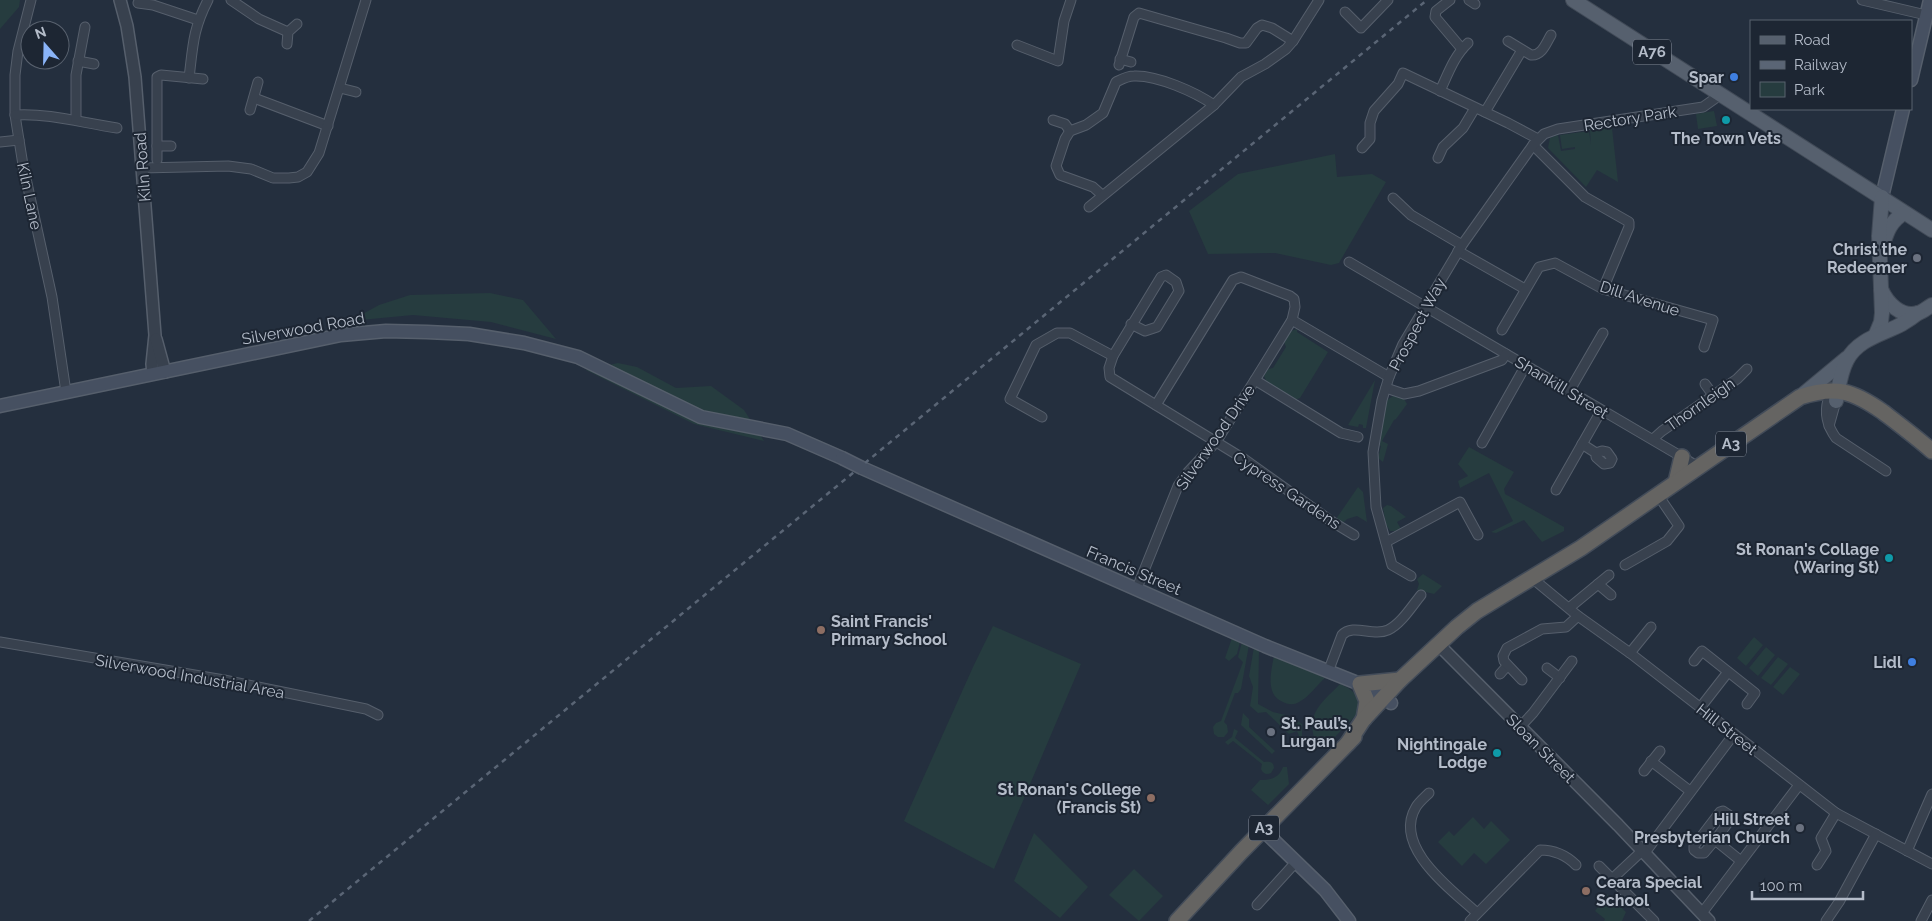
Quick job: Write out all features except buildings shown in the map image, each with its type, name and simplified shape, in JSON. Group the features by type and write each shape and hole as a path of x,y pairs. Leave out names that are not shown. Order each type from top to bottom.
{"highway":[{"name":"A3","path":"1177,921 1262,830 1348,743 1387,700 1400,680 1457,627 1477,611 1581,548 1800,396 1817,392 1835,393 1857,404 1883,412 1907,428 1932,451"},
{"name":"A3","path":"1785,407 1835,393"},
{"path":"1676,482 1682,456"},
{"name":"A3","path":"1348,743 1363,720 1420,673 1437,647"},
{"path":"1363,720 1367,701 1360,684 1400,680"}],"main road":[{"name":"A76","path":"1573,0 1932,230"},
{"path":"1912,76 1930,0"},
{"path":"1876,334 1881,322 1882,313 1879,227 1882,197 1903,110"},
{"path":"1880,253 1889,226 1904,213 1886,178"},
{"path":"1880,288 1885,298 1896,309 1906,313 1918,313"},
{"path":"1800,396 1876,334 1903,323 1932,305"},
{"name":"Silverwood Road","path":"0,406 341,335 386,331 469,334 524,343 578,357 701,417 787,434 862,468"},
{"path":"1835,393 1848,357"},
{"name":"Francis Street","path":"862,468 1328,672 1360,684 1387,700"},
{"path":"1262,830 1325,890 1349,921"}],"street":[{"name":"Kiln Lane","path":"31,0 16,67 15,115 52,297 66,392"},
{"name":"Kiln Road","path":"120,0 127,26 135,77 155,335 152,364 159,373"},
{"path":"189,78 194,34 198,20 208,0"},
{"path":"231,0 258,19 288,32"},
{"path":"142,168 228,166 251,169 273,178 298,177 307,172 320,153 366,0"},
{"path":"1017,45 1058,61 1064,21 1071,0"},
{"path":"1089,207 1214,105 1241,77 1265,64 1286,49 1294,41 1319,0"},
{"path":"1345,12 1361,28 1388,0"},
{"path":"1440,91 1450,67 1465,46 1435,18 1436,11 1450,0"},
{"path":"1862,0 1926,15"},
{"path":"138,3 153,3 198,20"},
{"path":"1131,62 1120,62 1134,16 1140,13 1240,43 1246,43 1257,28 1262,26 1272,28 1294,41"},
{"path":"287,44 288,32 297,24"},
{"path":"76,120 76,75 86,27"},
{"path":"1508,41 1531,55 1539,54 1551,35"},
{"path":"1485,112 1522,50"},
{"path":"78,61 94,64"},
{"path":"1362,148 1370,138 1370,123 1374,111 1398,84 1403,73 1485,112 1536,142 1585,197 1629,222 1629,227 1603,289"},
{"path":"157,160 156,79 161,75 202,79"},
{"path":"1102,195 1092,188 1060,175 1057,172 1056,166 1065,139 1070,131 1096,119 1103,113 1116,82 1127,77 1140,76 1180,87 1200,95 1214,105"},
{"path":"250,110 258,82"},
{"path":"340,88 356,92"},
{"name":"Rectory Park","path":"1536,142 1550,131 1558,129 1703,107 1720,95"},
{"path":"254,98 328,126"},
{"path":"1438,158 1443,147 1463,128 1475,108"},
{"path":"15,115 33,114 76,120 106,131 117,128"},
{"path":"1053,120 1065,124 1070,131"},
{"path":"0,142 19,140"},
{"name":"Prospect Way","path":"1411,576 1392,565 1374,496 1373,452 1376,430 1389,377 1403,344 1460,248 1536,142"},
{"path":"157,146 170,146"},
{"path":"1393,198 1411,215 1525,289"},
{"name":"Shankill Street","path":"1349,262 1570,390 1601,411 1682,456 1698,468"},
{"name":"Dill Avenue","path":"1502,330 1539,267 1555,263 1603,289 1713,320 1704,348"},
{"path":"1042,417 1011,400 1036,345 1057,333 1070,332 1113,356 1131,324 1161,277 1166,275 1176,282 1179,291 1157,327 1145,331 1131,324"},
{"path":"1156,405 1231,282 1241,277 1290,296 1294,299 1295,307 1292,320 1389,377"},
{"name":"Silverwood Drive","path":"1137,588 1178,486 1188,472 1216,442 1292,320"},
{"path":"1570,390 1603,333"},
{"path":"1386,388 1404,394 1419,391 1502,360 1506,354"},
{"name":"Cypress Gardens","path":"1113,356 1109,368 1110,377 1244,460 1354,535"},
{"path":"1482,443 1526,365"},
{"name":"Thornleigh","path":"1653,439 1747,369"},
{"path":"1255,380 1341,433 1358,437"},
{"path":"1705,384 1713,396"},
{"path":"1835,393 1829,426 1830,430 1840,441 1886,471"},
{"path":"1556,490 1601,411"},
{"path":"1582,444 1596,453"},
{"path":"1625,565 1666,541 1679,526 1658,494"},
{"path":"1386,542 1460,502 1478,535"},
{"path":"1569,608 1609,575"},
{"name":"Hill Street","path":"1532,578 1578,616 1630,653 1836,813 1932,864"},
{"path":"1598,584 1611,595"},
{"path":"1328,672 1342,635 1346,631 1380,632 1388,630 1418,596"},
{"path":"1522,680 1507,666 1503,656 1507,648 1542,629 1566,627 1578,616"},
{"path":"1630,653 1651,627"},
{"name":"Silverwood Industrial Area","path":"0,642 224,680 366,709 378,715"},
{"name":"Sloan Street","path":"1437,647 1618,824 1705,917"},
{"path":"1694,661 1702,651 1755,693 1747,704"},
{"path":"1520,727 1534,713 1572,661"},
{"path":"1500,674 1507,666"},
{"path":"1547,668 1560,678"},
{"path":"1700,708 1728,672"},
{"path":"1612,879 1643,852 1734,734"},
{"path":"1644,771 1660,750"},
{"path":"1651,761 1690,791"},
{"path":"1705,917 1741,861 1799,785"},
{"path":"1429,793 1416,808 1411,823 1412,840 1416,850 1420,858 1442,881 1477,913"},
{"path":"1907,851 1932,794"},
{"path":"1723,811 1729,814 1730,820 1715,840 1704,853 1698,853 1694,850 1694,846 1720,812 1723,811"},
{"path":"1817,865 1826,850 1821,838 1836,813"},
{"path":"1826,921 1839,902 1876,834"},
{"path":"1715,840 1741,861"},
{"path":"1470,921 1540,850 1554,852 1569,858 1576,865"},
{"path":"1257,905 1296,862"},
{"path":"1599,866 1654,921"},
{"path":"1921,921 1932,900"}],"green space":[{"path":"0,0 20,0 19,7 0,29"},
{"path":"1714,111 1717,126 1698,129 1696,114"},
{"path":"1612,128 1618,182 1597,170 1586,187 1548,148 1550,138 1558,135 1561,151 1575,149 1575,147 1562,149 1560,135 1589,131 1591,145 1590,130"},
{"path":"1335,154 1337,177 1372,174 1386,182 1339,263 1331,265 1275,253 1208,254 1189,211 1238,174"},
{"path":"490,293 523,300 556,339 491,322 413,315 350,321 379,305 410,295"},
{"path":"1297,329 1297,332 1328,352 1300,398 1294,400 1267,382 1264,376 1268,369 1273,368 1286,347 1284,342 1291,331"},
{"path":"618,363 637,367 676,388 711,386 744,410 764,441 694,424 586,370"},
{"path":"1375,380 1366,428 1359,424 1358,427 1348,425"},
{"path":"1393,396 1404,399 1407,404 1394,420 1382,441 1388,444 1383,462 1378,458 1381,446 1379,445 1387,400"},
{"path":"1469,447 1514,472 1504,489 1505,494 1564,527 1564,531 1542,542 1524,520 1496,533 1491,532 1513,521 1489,473 1460,488 1458,481 1468,476 1458,464"},
{"path":"1358,487 1363,492 1367,522 1357,516 1344,522 1337,521 1336,519"},
{"path":"1387,505 1406,517 1397,522 1401,529 1399,531 1390,531 1386,524 1383,508"},
{"path":"1423,574 1442,586 1434,594 1417,590 1419,584 1417,579"},
{"path":"993,626 1081,664 994,869 904,821"},
{"path":"1754,637 1763,645 1746,666 1737,658"},
{"path":"1232,638 1240,642 1237,654 1229,661 1225,658"},
{"path":"1242,642 1249,645 1241,689 1238,693 1235,693 1224,722 1227,725 1228,732 1224,737 1218,737 1214,734 1213,727 1221,721 1243,662 1238,657"},
{"path":"1254,647 1259,650 1258,704 1273,712 1290,716 1302,724 1302,741 1296,747 1297,742 1294,739 1299,736 1297,731 1289,734 1266,712 1258,713 1250,706 1253,687 1249,676"},
{"path":"1766,647 1775,655 1758,676 1749,668"},
{"path":"1274,656 1325,678 1303,700 1293,704 1285,703 1277,699 1271,688"},
{"path":"1778,657 1788,664 1771,685 1761,678"},
{"path":"1790,667 1800,674 1783,695 1773,687"},
{"path":"1340,684 1349,688 1355,694 1361,710 1329,743 1315,741 1313,731 1314,715 1322,703"},
{"path":"1243,713 1249,719 1249,727 1275,751 1272,754 1241,725"},
{"path":"1234,729 1238,731 1235,738 1264,762 1272,763 1274,768 1271,773 1264,773 1261,769 1262,764 1233,741 1228,745 1225,742 1232,737"},
{"path":"1283,767 1287,767 1289,784 1268,805 1251,790 1260,780 1271,779 1277,776"},
{"path":"1473,817 1484,829 1491,821 1510,840 1486,864 1474,853 1462,866 1438,842 1449,831 1454,836"},
{"path":"1034,833 1088,887 1060,918 1014,881"},
{"path":"1134,869 1163,896 1139,921 1109,895"},
{"path":"1607,894 1626,912 1622,921 1604,921 1605,919 1595,911"}],"railway":[{"path":"309,921 1427,0"}],"place":[{"name":"Spar","path":"1734,77"},
{"name":"The Town Vets","path":"1726,120"},
{"name":"Christ the Redeemer","path":"1917,258"},
{"name":"St Ronan's Collage (Waring St)","path":"1889,558"},
{"name":"Saint Francis' Primary School","path":"821,630"},
{"name":"Lidl","path":"1912,662"},
{"name":"St. Paul’s, Lurgan","path":"1271,732"},
{"name":"Nightingale Lodge","path":"1497,753"},
{"name":"St Ronan's College (Francis St)","path":"1151,798"},
{"name":"Hill Street Presbyterian Church","path":"1800,828"},
{"name":"Ceara Special School","path":"1586,891"}]}
